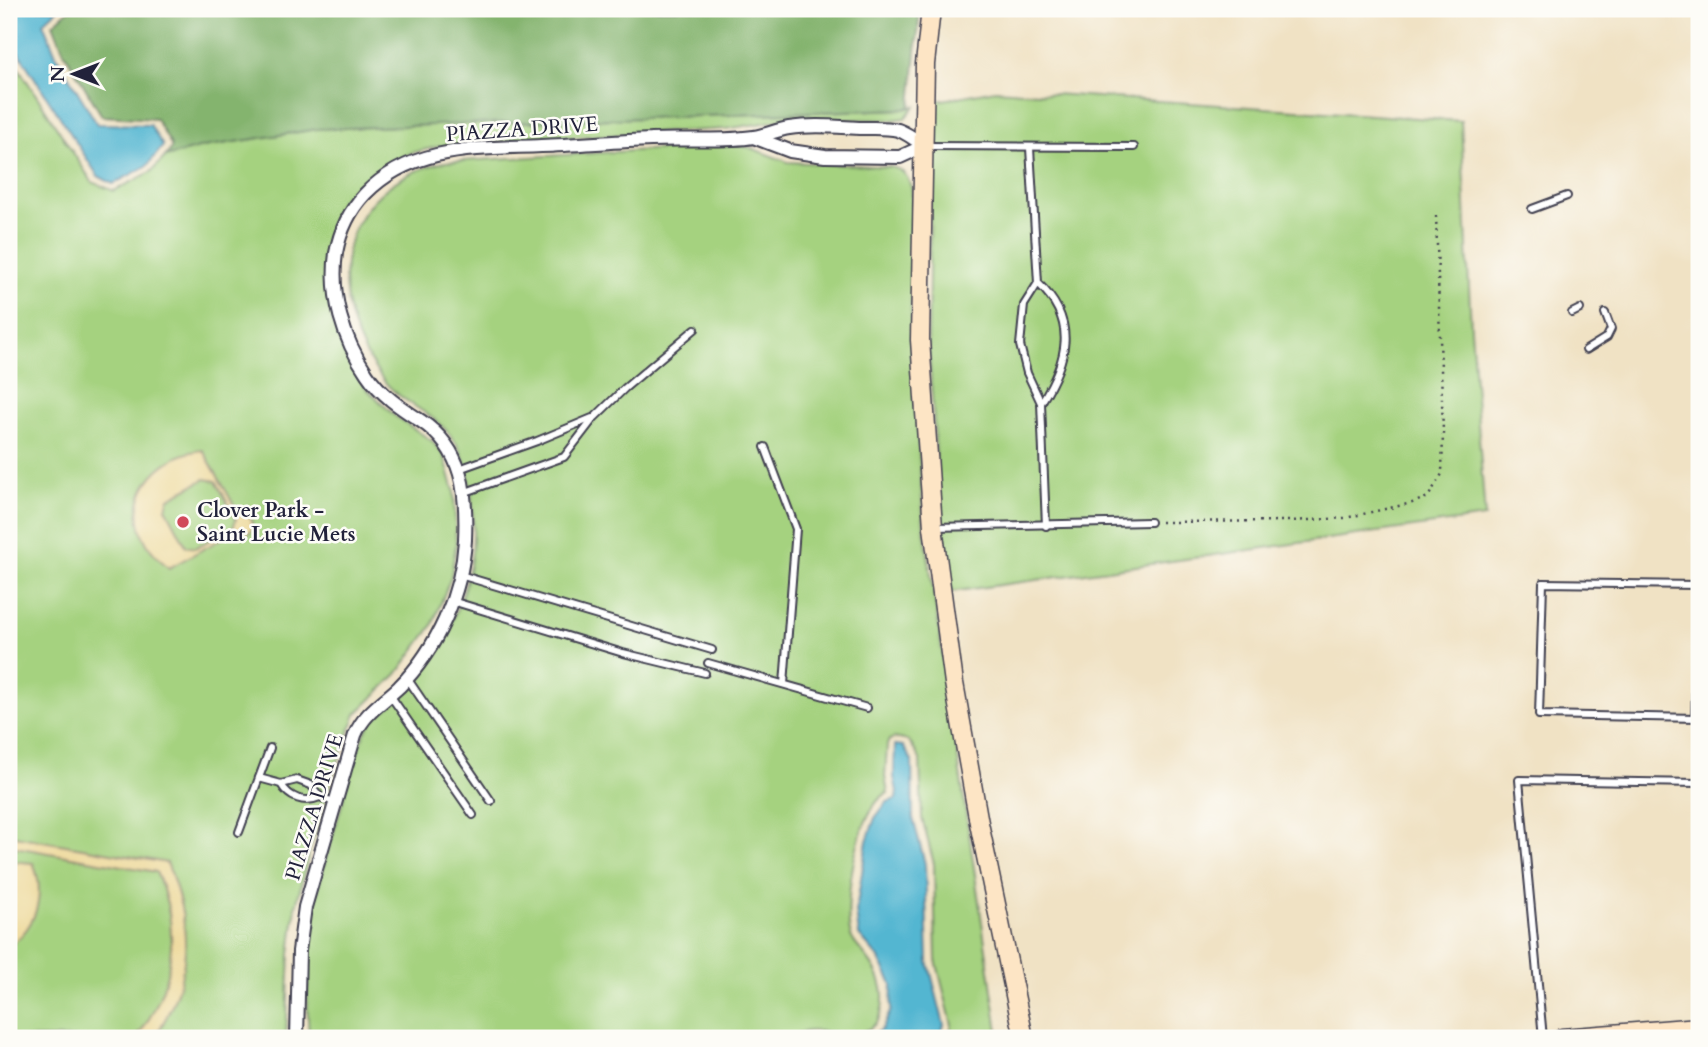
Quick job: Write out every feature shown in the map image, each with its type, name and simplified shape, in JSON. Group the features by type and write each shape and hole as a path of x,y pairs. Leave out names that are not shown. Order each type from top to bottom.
{"street":[{"path":"931,9 925,64 920,340 933,527 954,683 974,797 1024,1038"},
{"name":"PIAZZA DRIVE","path":"297,1038 297,987 303,918 334,802 361,721 407,678 432,643 452,601 460,575 465,541 463,493 459,469 452,452 442,439 380,390 362,366 345,331 337,295 335,260 343,228 359,202 379,182 401,167 445,152 640,140 753,137 801,127 894,129 924,146"},
{"name":"PIAZZA DRIVE","path":"753,137 790,151 825,156 900,158 924,146"},
{"path":"1562,1038 1699,1027"}],"lane":[{"path":"924,146 1133,147"},
{"path":"1030,148 1038,284 1024,305 1020,345 1027,373 1041,402 1046,526"},
{"path":"1532,209 1567,196"},
{"path":"1038,284 1049,294 1060,313 1064,329 1064,359 1041,402"},
{"path":"1572,313 1580,309"},
{"path":"1586,350 1608,337 1611,329 1605,313"},
{"path":"463,493 564,457 594,418 695,329"},
{"path":"459,469 594,418"},
{"path":"765,447 796,529 784,684"},
{"path":"933,527 1150,522"},
{"path":"460,575 712,650"},
{"path":"1543,583 1699,585 1697,718 1539,715 1543,583"},
{"path":"452,601 623,653 705,673"},
{"path":"708,663 867,708"},
{"path":"407,678 491,801"},
{"path":"390,695 473,815"},
{"path":"240,832 270,748"},
{"path":"259,778 281,783 298,780 315,788 320,797"},
{"path":"1543,1038 1518,780 1699,783"},
{"path":"281,783 292,797 306,800 320,797 334,802"}],"path":[{"path":"1150,522 1345,518 1428,497 1442,474 1436,214"}],"green space":[{"path":"70,9 920,9 911,106 905,109 318,129 203,147 165,157 171,145 156,119 102,116 64,52 53,24"},
{"path":"9,53 92,182 114,191 151,172 165,157 203,147 318,129 905,109 915,106 905,118 892,120 794,118 726,129 436,147 411,153 389,164 365,183 342,211 329,242 326,258 327,289 333,324 348,359 366,388 395,416 432,441 444,455 454,491 456,544 451,577 432,626 397,674 356,714 334,772 296,906 290,954 286,1038 9,1038"},
{"path":"995,90 1461,121 1471,329 1485,517 950,592 941,527 928,339 932,102"},
{"path":"732,145 748,147 788,162 896,168 908,178 911,186 911,331 924,528 999,1038 948,1038 952,1025 936,960 934,864 922,818 920,759 909,741 894,738 889,740 887,745 885,777 888,793 877,801 868,816 854,858 851,881 851,936 875,969 883,993 878,1020 864,1031 843,1034 811,1031 789,1038 309,1038 307,991 316,898 356,756 371,723 408,691 433,655 453,619 467,581 473,541 471,490 461,452 448,432 389,387 381,377 362,345 350,313 345,280 348,248 360,219 380,194 408,175 445,162"}],"sand":[{"path":"203,450 239,514 251,517 253,529 244,537 232,533 169,568 147,544 140,527 138,511 148,482 171,460 186,453","holes":["205,479 216,481 236,519 233,528 195,548 186,546 166,508 169,498"]},
{"path":"9,835 167,863 181,909 185,952 176,995 154,1038 136,1038 159,999 170,958 169,915 156,872 9,846"},
{"path":"9,861 33,863 39,898 32,920 19,938 9,946"}],"water":[{"path":"9,9 58,9 43,23 56,55 97,124 150,125 163,146 147,166 113,184 98,176 9,38"},
{"path":"895,745 903,746 912,761 913,818 925,864 928,961 944,1025 939,1038 867,1038 882,1029 891,1010 892,984 878,957 859,935 856,911 867,841 875,818 887,802 896,799"}],"place":[{"name":"Clover Park - Saint Lucie Mets","path":"183,522"}]}
